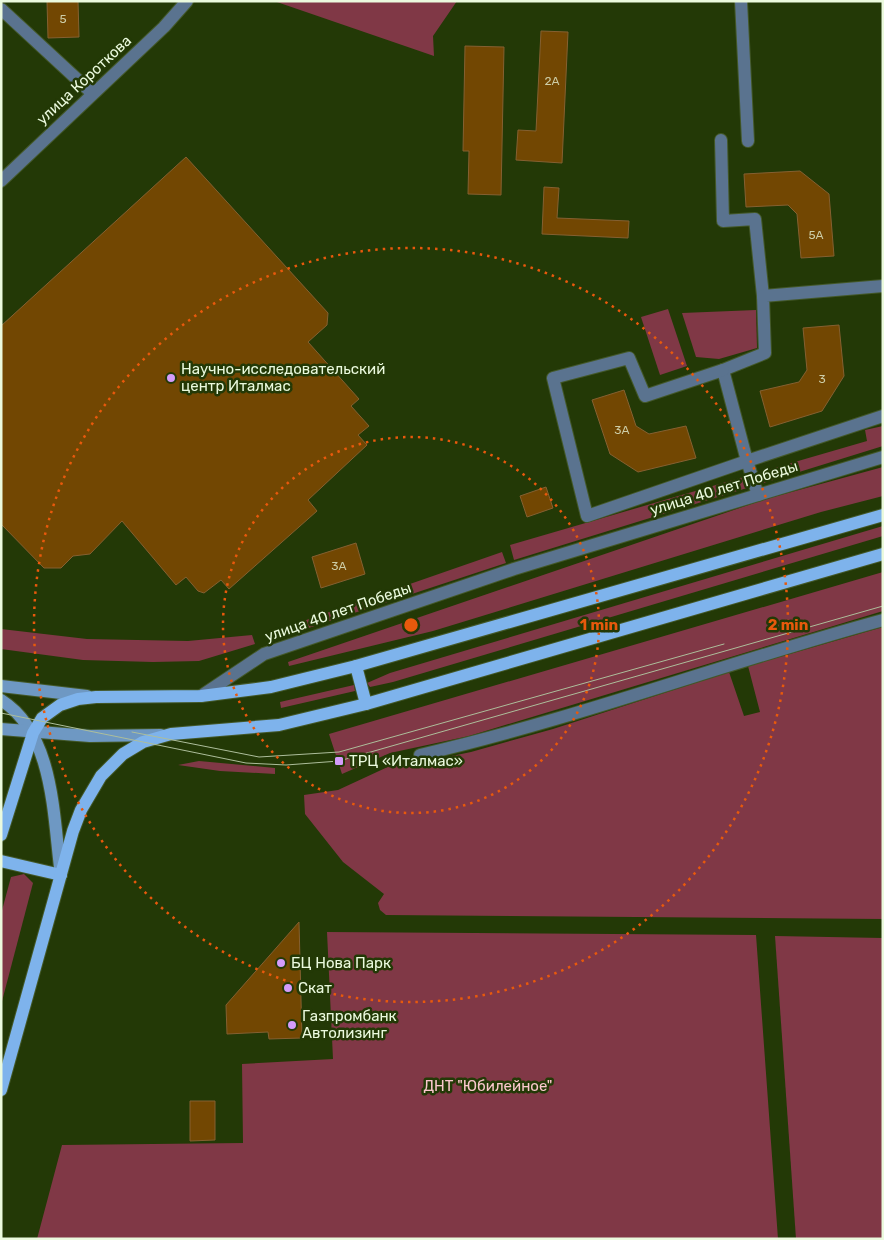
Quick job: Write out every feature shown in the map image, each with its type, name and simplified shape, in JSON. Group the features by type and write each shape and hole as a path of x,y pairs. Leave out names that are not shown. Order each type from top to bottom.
{"main road":[{"path":"1,686 96,696 201,696 271,687 356,666 883,515"},
{"path":"2,729 33,733 90,736 171,734 280,725 366,704 883,554"},
{"path":"356,666 366,704"},
{"path":"1,835 33,733 51,710 69,702 96,696"},
{"path":"1,700 20,714 33,733 40,748 48,775 61,875"},
{"path":"1,1090 80,810 107,768 130,749 171,734"},
{"path":"1,861 61,875"}],"street":[{"name":"улица Короткова","path":"1,181 164,27 187,1"},
{"path":"741,1 748,141"},
{"path":"1,9 92,93"},
{"path":"721,140 723,221 754,219 763,296 765,353 723,370 645,396 629,358 553,378 587,516 883,416"},
{"path":"763,296 883,286"},
{"path":"723,370 758,495"},
{"name":"улица 40 лет Победы","path":"201,696 264,654 514,569 883,457"},
{"path":"420,755 472,743 739,661 883,620"}],"green space":[{"path":"274,1 457,1 433,36 434,56"},
{"path":"668,309 687,366 660,375 641,317"},
{"path":"756,310 757,348 719,359 696,357 682,313"},
{"path":"883,426 883,446 514,560 510,545 867,441 865,430"},
{"path":"883,467 883,496 821,512 433,631 289,666 288,662 766,499"},
{"path":"883,526 883,536 393,682 370,687 367,683 390,673"},
{"path":"502,552 506,563 269,641 266,634"},
{"path":"883,572 883,611 469,736 390,753 342,774 329,734"},
{"path":"883,627 883,919 386,915 380,910 378,903 384,894 343,862 305,814 304,795 338,790 392,765 418,763 471,752 553,729 729,672 744,716 760,712 748,666"},
{"path":"1,629 87,639 188,641 252,635 255,644 199,661 83,660 1,649"},
{"path":"354,685 355,691 281,708 280,702"},
{"path":"199,761 275,768 275,774 220,771 178,765"},
{"path":"24,874 33,883 1,1005 1,914 11,877"},
{"name":"ДНТ \"Юбилейное\"","path":"327,932 756,935 778,1239 37,1239 62,1145 243,1143 242,1064 333,1059"},
{"path":"775,936 883,938 883,1239 796,1239"}],"building":[{"path":"47,1 78,1 79,37 48,38"},
{"path":"541,31 568,32 562,163 516,160 518,130 536,131"},
{"path":"465,46 504,47 501,195 468,194 469,151 463,151"},
{"name":"Научно-исследовательский центр Италмас","path":"186,157 328,313 327,325 308,342 359,399 351,406 369,426 358,435 367,445 308,500 317,511 229,589 221,580 204,593 198,591 186,577 176,585 122,521 90,554 73,556 61,568 44,568 1,524 1,326"},
{"path":"800,171 829,194 834,256 801,258 797,214 788,205 746,207 744,174"},
{"path":"544,187 559,188 557,218 629,221 628,238 542,234"},
{"path":"839,325 844,376 822,411 770,427 760,391 799,382 807,370 803,328"},
{"path":"624,390 636,426 649,434 686,426 696,458 638,472 610,454 592,400"},
{"path":"546,487 553,508 527,517 520,496"},
{"path":"356,543 365,574 321,588 312,557"},
{"name":"БЦ Нова Парк","path":"299,922 302,1038 269,1039 268,1032 227,1034 226,1005"},
{"path":"190,1101 215,1101 215,1140 190,1141"}],"tram line":[{"path":"1,713 246,763 286,765 339,761 883,606"},
{"path":"132,732 259,757 339,752 724,644"}],"place":[{"name":"Научно-исследовательский центр Италмас","path":"171,378"},
{"name":"ТРЦ «Италмас»","path":"339,761"},
{"name":"БЦ Нова Парк","path":"281,963"},
{"name":"Скат","path":"288,988"},
{"name":"Газпромбанк Автолизинг","path":"292,1025"}]}
